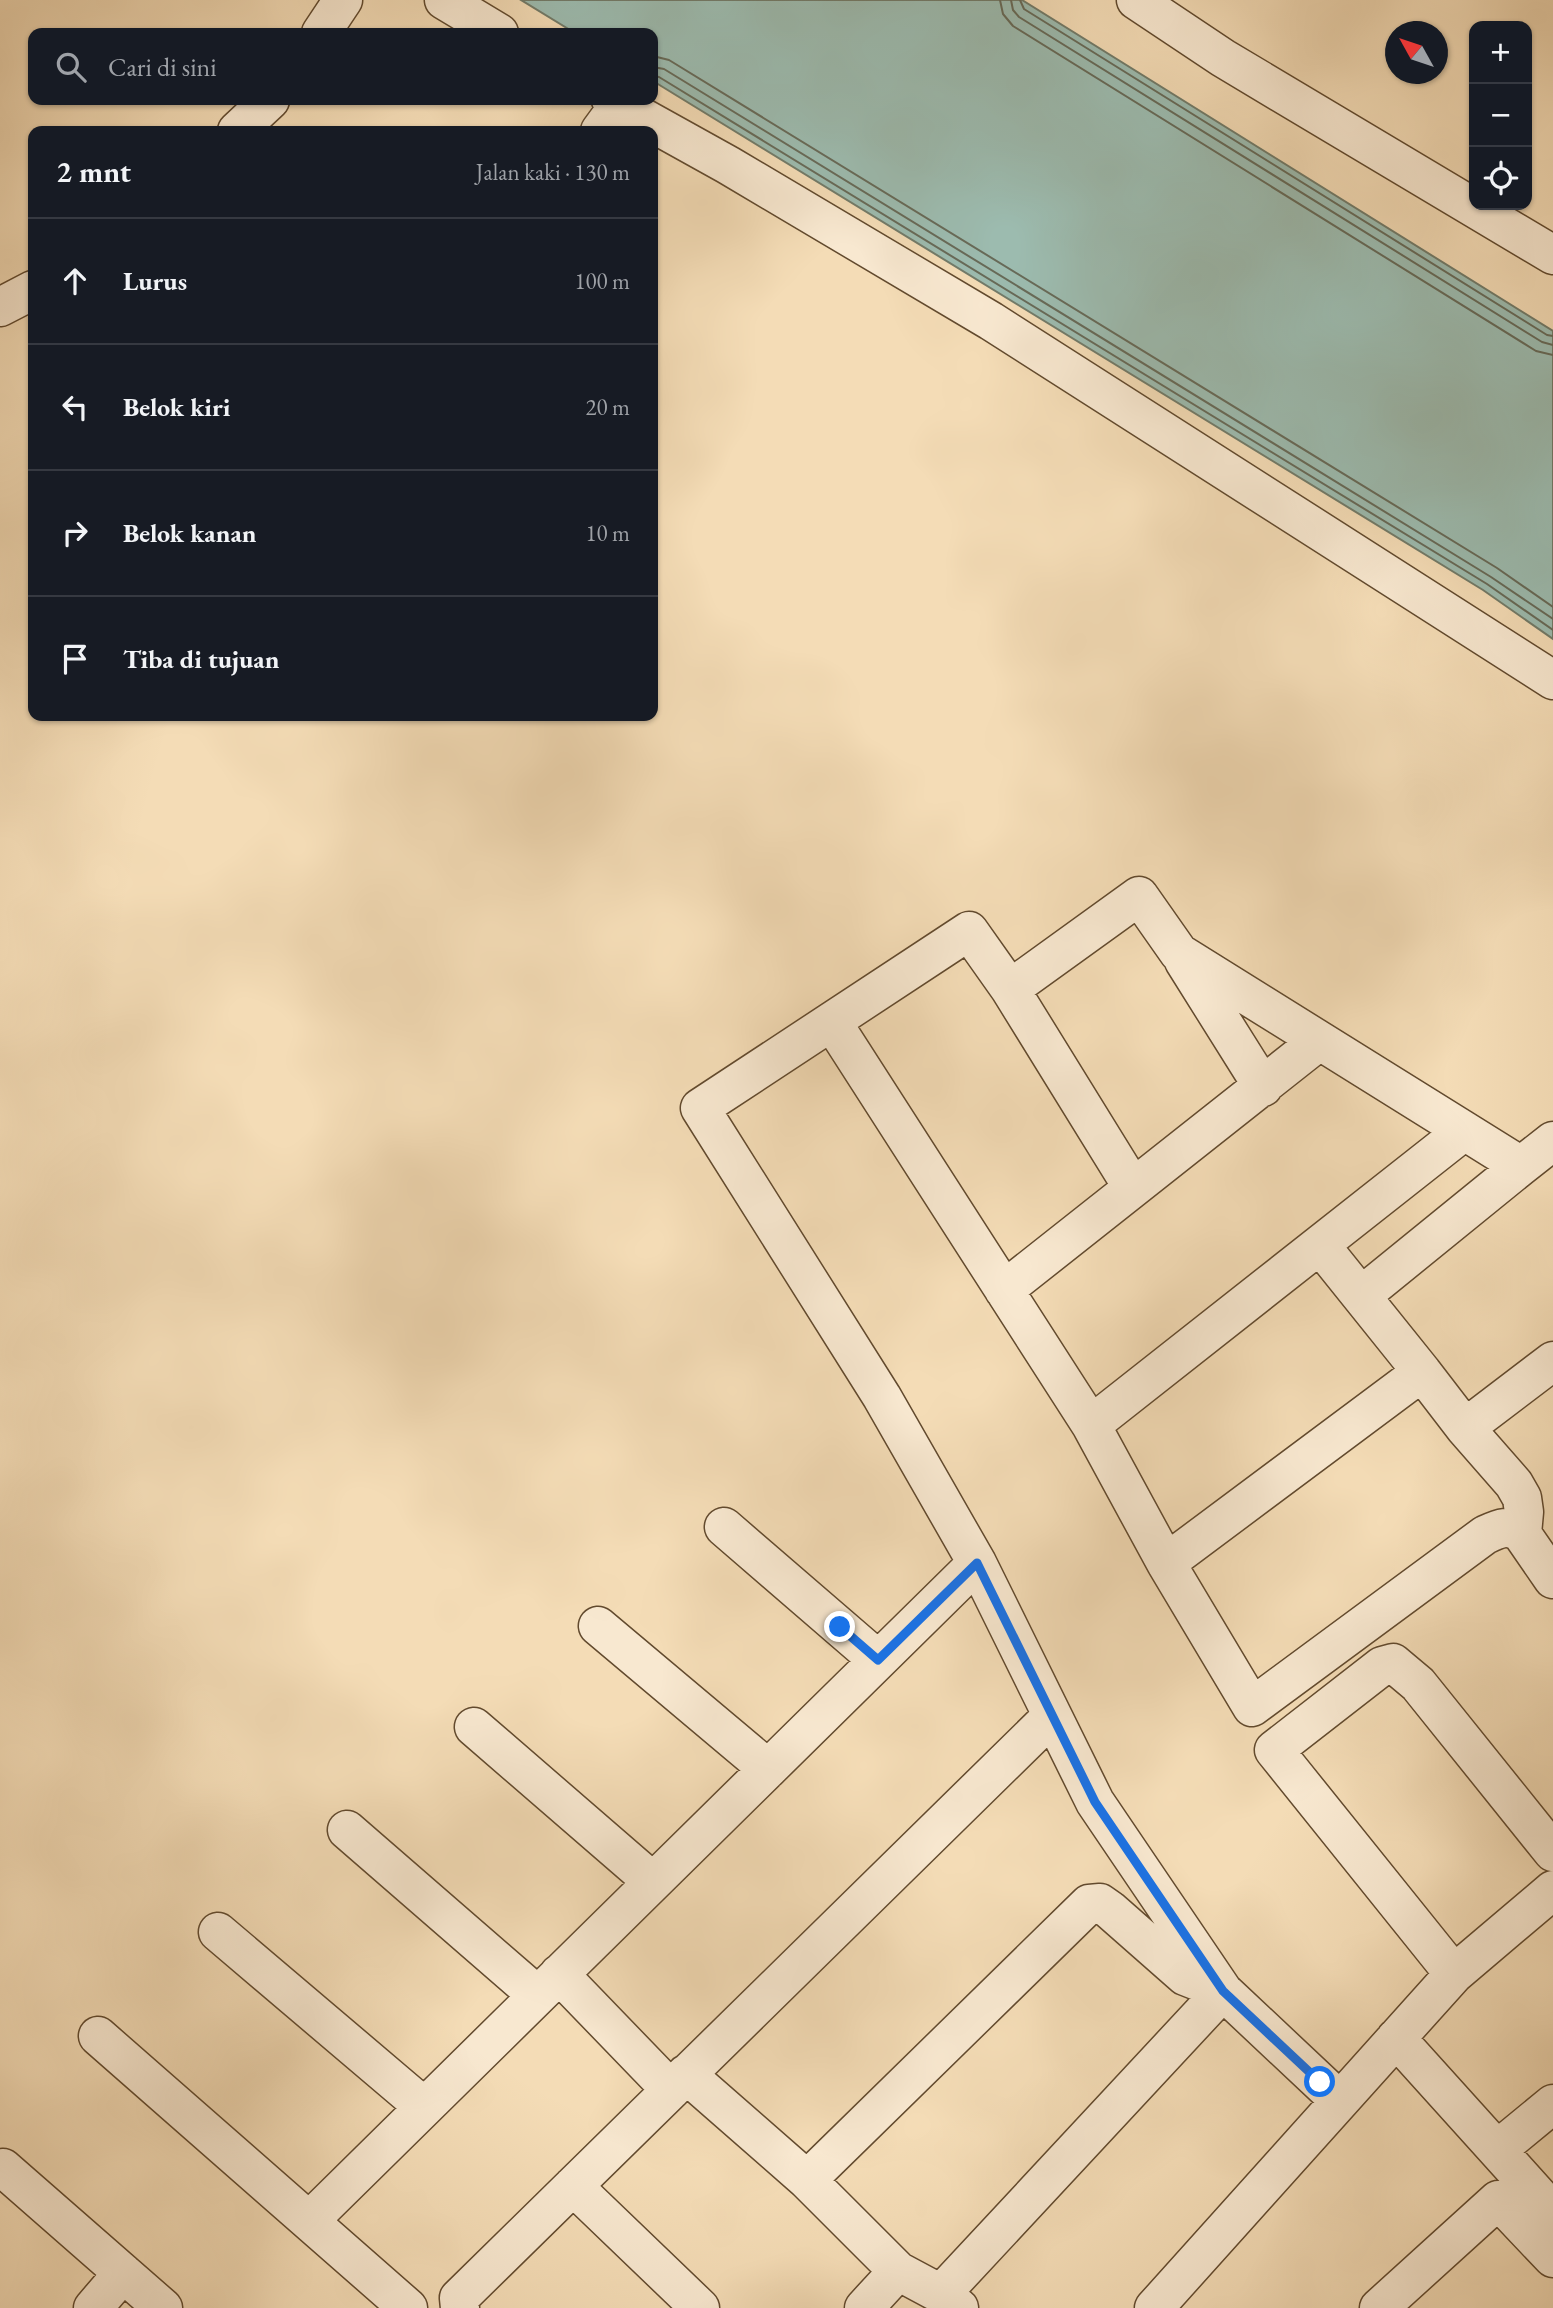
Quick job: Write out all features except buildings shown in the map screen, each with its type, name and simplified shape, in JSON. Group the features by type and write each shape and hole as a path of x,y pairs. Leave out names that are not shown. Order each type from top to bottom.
{"street":[{"path":"324,28 343,0"},
{"path":"444,0 491,28"},
{"path":"1136,0 1223,58 1553,255"},
{"path":"242,126 265,105"},
{"path":"610,112 641,126"},
{"path":"658,134 727,165 990,321 1553,680"},
{"path":"0,307 28,293"},
{"path":"1010,989 1139,895 1179,953 1263,1087"},
{"path":"1133,1188 1010,989 969,931 700,1108 882,1397 977,1563 1095,1802 1223,1991 1340,2101"},
{"path":"1179,953 1521,1167"},
{"path":"832,1022 1091,1425 1166,1563 1275,1750 1454,1974"},
{"path":"1004,1290 1319,1041"},
{"path":"1091,1425 1464,1131"},
{"path":"1361,1296 1553,1141"},
{"path":"1320,1245 1465,1427 1514,1484 1522,1498 1522,1534"},
{"path":"1465,1427 1553,1361"},
{"path":"1166,1563 1422,1372"},
{"path":"724,1527 878,1660"},
{"path":"1252,1707 1485,1535 1511,1527 1522,1534 1551,1571"},
{"path":"309,2221 977,1563"},
{"path":"598,1626 768,1769"},
{"path":"1275,1750 1382,1666 1393,1663 1418,1684 1553,1852"},
{"path":"460,2308 459,2298 1052,1716"},
{"path":"474,1727 653,1882"},
{"path":"347,1830 807,2180 898,2271 950,2301 1223,1991"},
{"path":"1157,2307 1454,1974 1553,1890"},
{"path":"807,2180 1089,1904 1100,1903 1110,1910 1185,1976 1223,1991"},
{"path":"218,1933 425,2106"},
{"path":"98,2036 408,2308"},
{"path":"1396,2038 1506,2176 1553,2258"},
{"path":"1379,2308 1506,2176 1553,2104"},
{"path":"0,2171 3,2168 163,2308"},
{"path":"1506,2176 1553,2211"},
{"path":"573,2186 700,2308"},
{"path":"864,2308 898,2271"},
{"path":"93,2308 123,2273"}],"water":[{"path":"521,0 1022,0 1553,331 1553,639 1483,590 658,84 658,28 567,28"}],"route":[{"path":"840,1627 878,1660 977,1563 1095,1802 1223,1991 1320,2082"}]}
